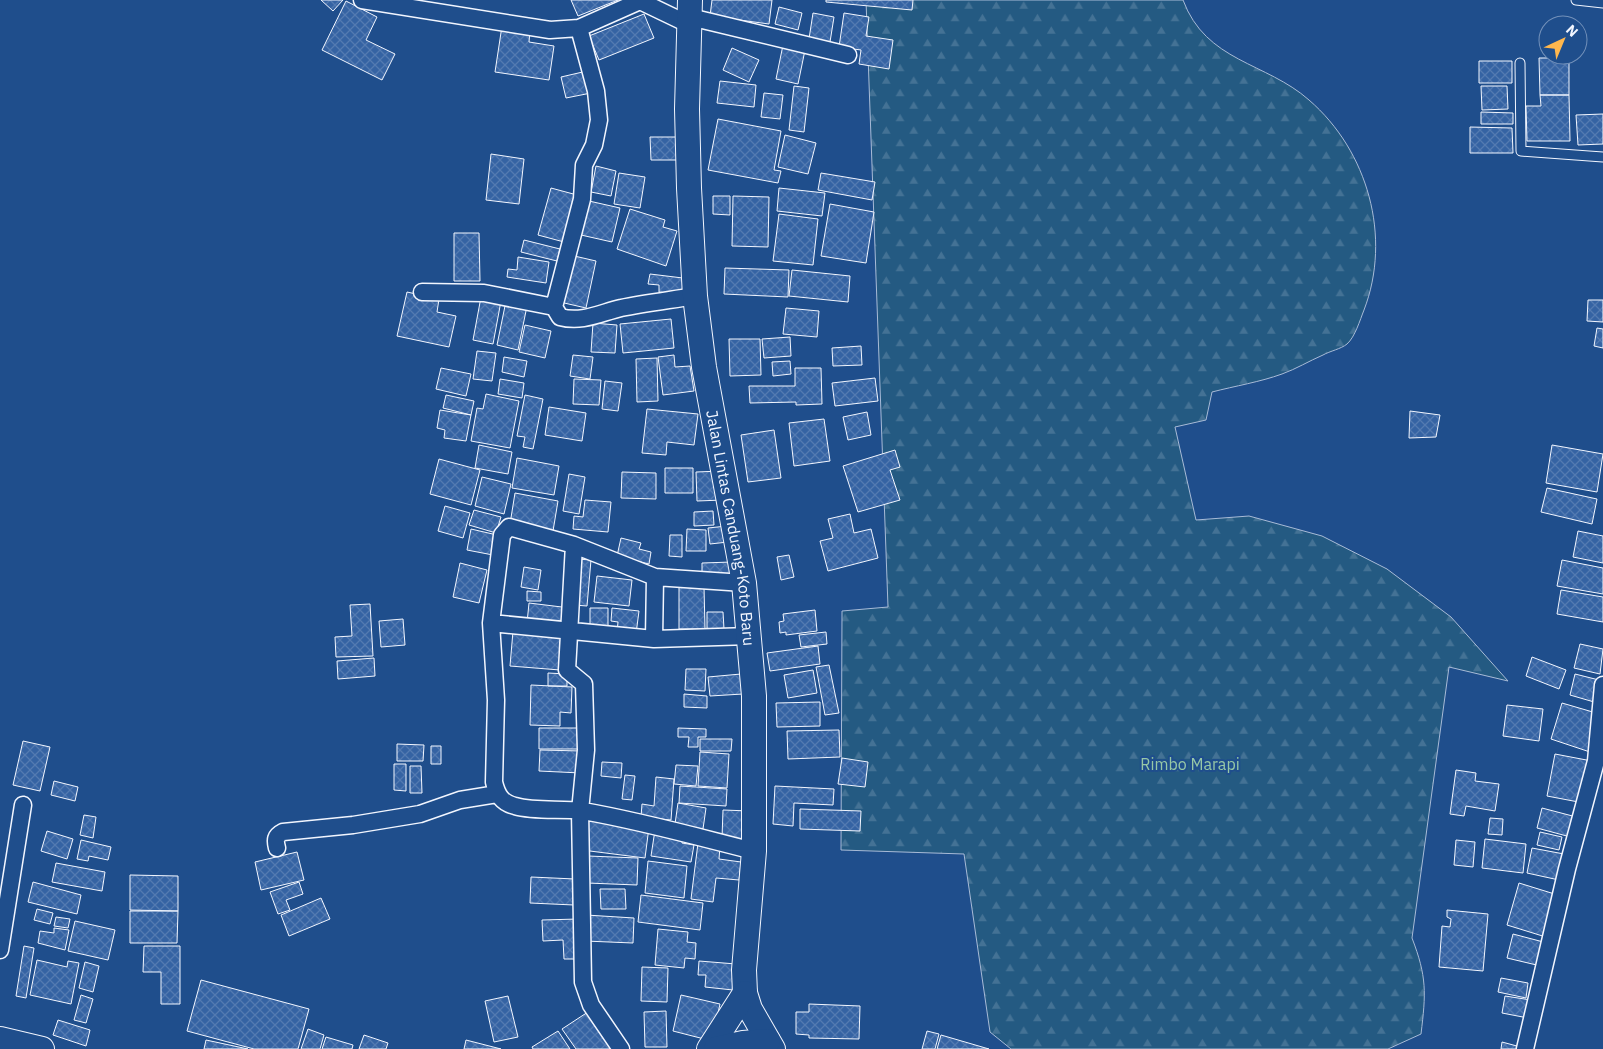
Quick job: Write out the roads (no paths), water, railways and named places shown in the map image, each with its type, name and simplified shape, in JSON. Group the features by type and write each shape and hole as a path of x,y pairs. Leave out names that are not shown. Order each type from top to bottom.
{"main road":[{"name":"Jalan Lintas Canduang-Koto Baru","path":"689,14 689,188 695,296 704,368 744,583 750,636 754,706 754,851 744,970 745,993 750,1009 771,1045"},
{"path":"709,1049 745,993"},
{"path":"0,1038 42,1049"},
{"path":"716,1049 743,1043 771,1045"}],"street":[{"path":"362,0 550,30 579,28 640,1 848,55"},
{"path":"579,28 596,91 599,120 594,145 584,165 582,199 554,307 560,317 582,320 620,308 695,296"},
{"path":"422,292 484,293 554,307"},
{"path":"744,583 655,577 574,546 509,527 502,535 491,623 496,700 494,782 496,794 504,802 516,807 580,811 754,851"},
{"path":"574,546 571,630 567,670 584,684 586,750 580,811 583,982 590,1005 621,1049"},
{"path":"654,639 655,577"},
{"path":"491,623 654,639 750,636"},
{"path":"1525,1049 1563,888 1596,761 1603,685"},
{"path":"277,848 275,841 278,835 283,832 353,825 420,814 460,800 496,794"},
{"path":"0,950 23,805"}],"lane":[{"path":"1576,0 1603,3"},
{"path":"1520,63 1521,151 1603,157"}],"park label":[{"name":"Rimbo Marapi","path":"1190,764"}]}
